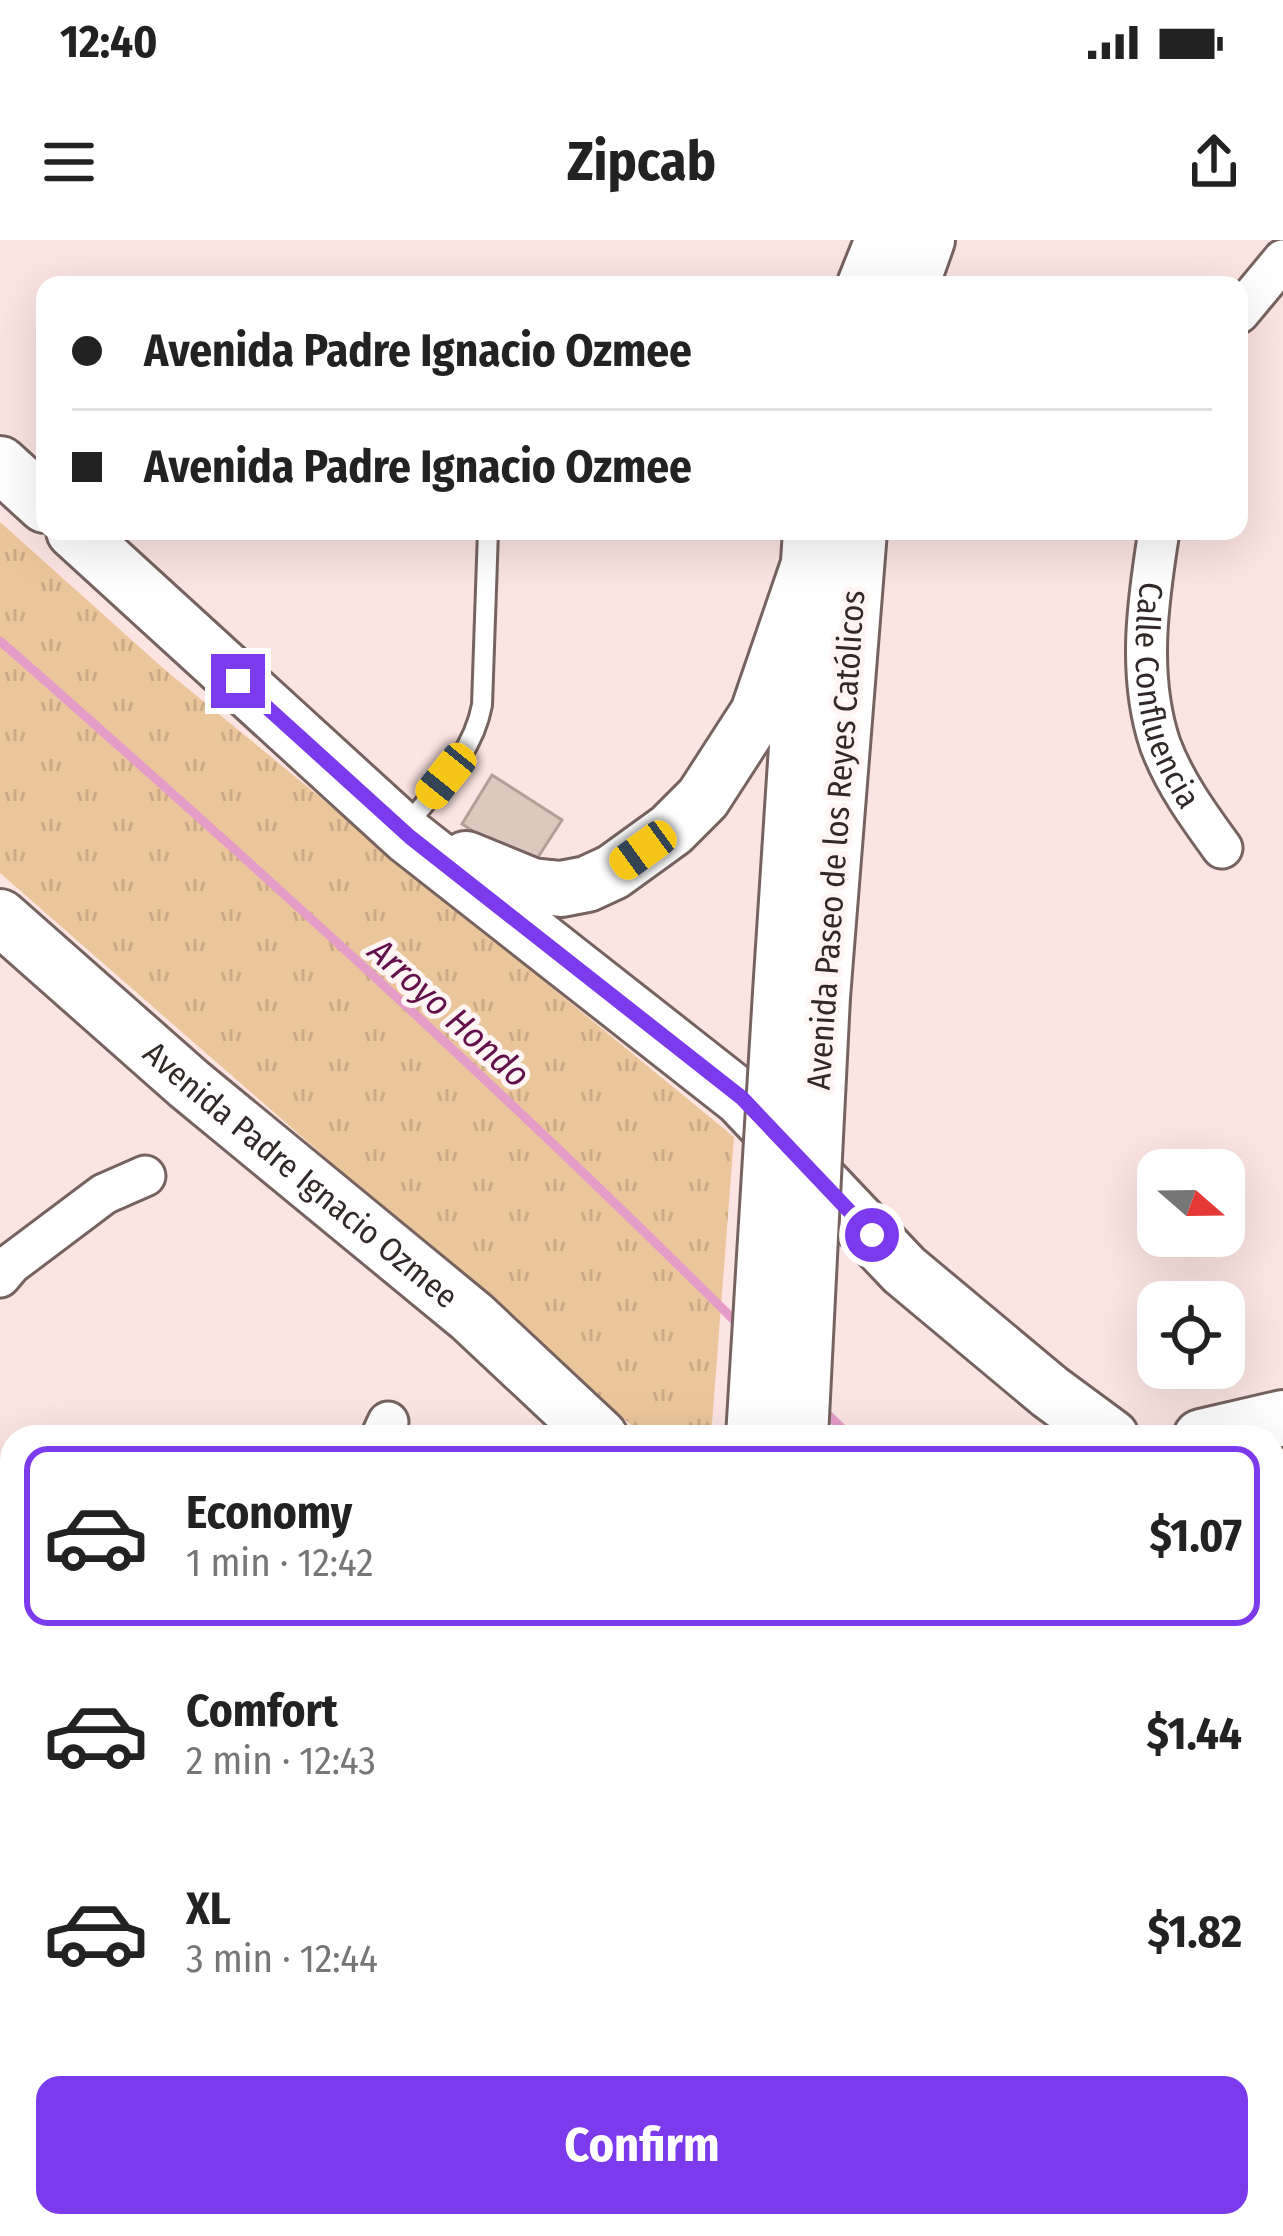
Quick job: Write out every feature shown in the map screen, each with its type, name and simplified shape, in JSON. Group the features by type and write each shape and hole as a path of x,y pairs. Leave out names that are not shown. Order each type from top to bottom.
{"main road":[{"path":"869,276 883,240"},
{"path":"913,276 927,240"},
{"path":"0,464 36,497"},
{"path":"84,540 406,834 742,1098 904,1270 1095,1425"},
{"name":"Avenida Paseo de los Reyes Católicos","path":"755,1425 802,995 859,540"},
{"path":"406,834 532,886 560,889 613,872 671,830 703,798 758,713 809,550"},
{"name":"Avenida Paseo de los Reyes Católicos","path":"800,1425 800,731 809,550"},
{"name":"Avenida Padre Ignacio Ozmee","path":"0,917 189,1084 472,1317 587,1425"},
{"path":"472,1317 537,1425"},
{"path":"1253,1425 1283,1418"}],"street":[{"path":"1248,302 1283,260"},
{"name":"Calle Confluencia","path":"1158,540 1148,600 1151,700 1160,743 1186,799 1222,848"},
{"path":"0,1277 104,1194 145,1176"}],"lane":[{"path":"406,834 469,748 478,727 488,540"}],"green space":[{"path":"0,522 164,669 734,1137 712,1425 631,1425 0,873"}],"building":[{"path":"492,775 562,820 531,868 462,824"}],"waterway":[{"name":"Arroyo Hondo","path":"0,641 376,978 741,1327"},
{"name":"Arroyo Hondo","path":"820,1407 839,1425"}],"route":[{"path":"238,681 410,837 742,1098 872,1235"}]}
